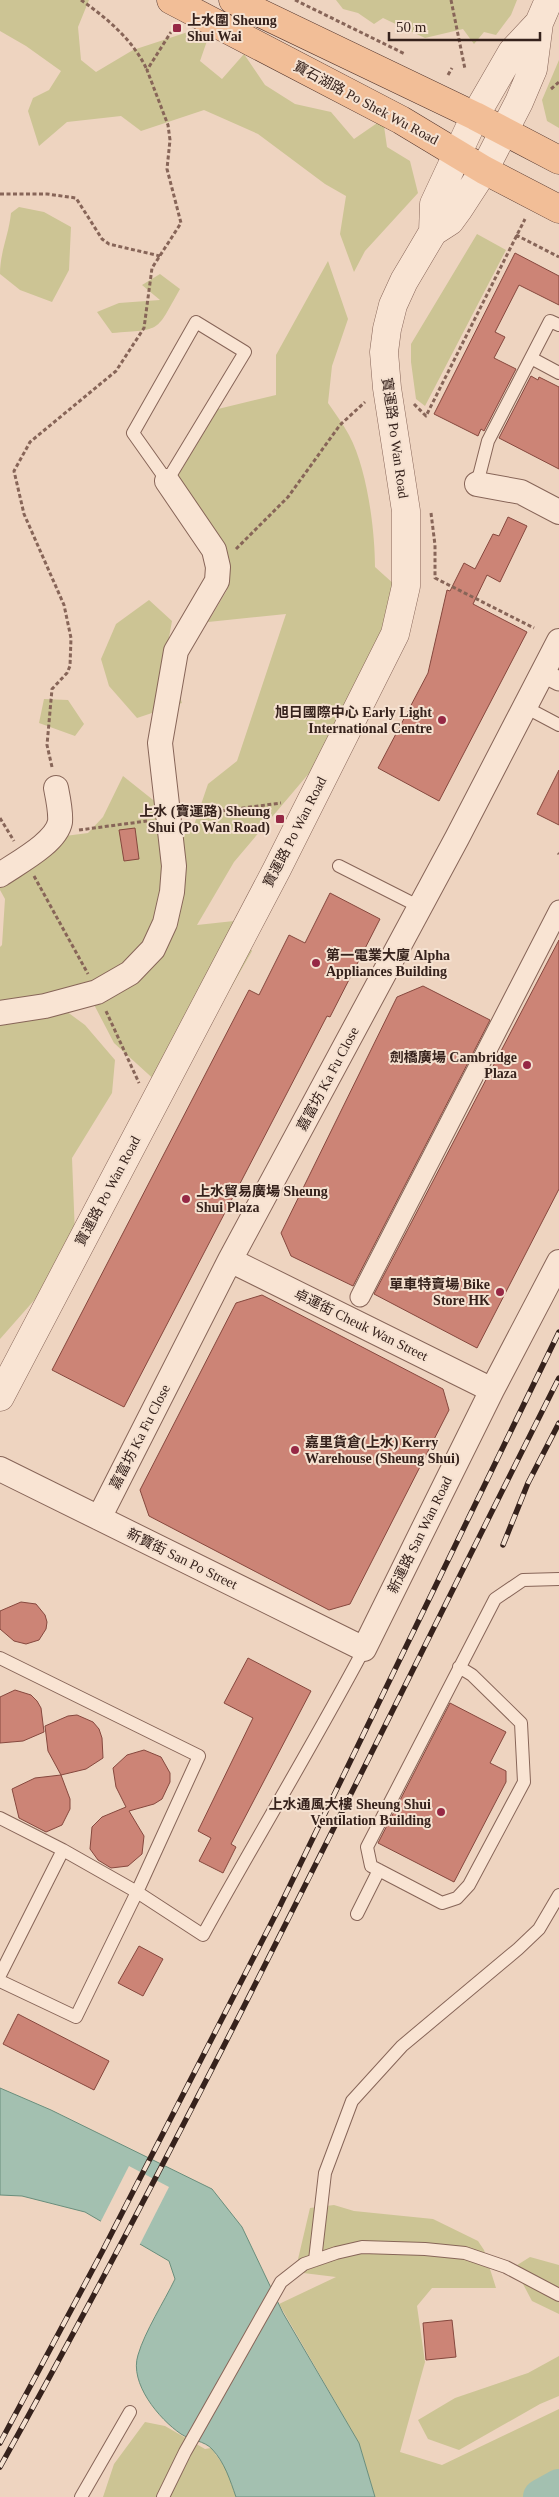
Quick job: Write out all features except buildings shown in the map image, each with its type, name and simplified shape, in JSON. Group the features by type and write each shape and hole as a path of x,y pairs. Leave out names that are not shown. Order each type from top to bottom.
{"main road":[{"name":"寶石湖路 Po Shek Wu Road","path":"171,0 401,120 484,170 559,209"},
{"path":"233,0 475,116 559,160"}],"street":[{"name":"寶運路 Po Wan Road","path":"433,232 434,204 475,116 512,52 544,11"},
{"name":"寶運路 Po Wan Road","path":"0,1397 277,869 395,634 406,586 406,511 387,388 384,352 393,304 404,281 433,232 450,221 484,170 533,69 544,11"},
{"path":"0,1013 45,1006 98,992 130,973 153,949 165,923 172,892 174,866 160,743 176,651 217,581 218,567 214,550 167,481"},
{"path":"477,484 522,492 559,512"},
{"name":"嘉富坊 Ka Fu Close","path":"99,1518 230,1260 525,708 551,677 559,641"},
{"path":"0,875 48,842 57,833 60,821 56,788"},
{"path":"360,1297 559,910"},
{"name":"卓運街 Cheuk Wan Street","path":"230,1260 492,1390"},
{"name":"新運路 San Wan Road","path":"364,1649 492,1390 559,1262"},
{"name":"新寶街 San Po Street","path":"0,1468 364,1649"}],"lane":[{"path":"477,484 488,441 550,321 559,325"},
{"path":"196,322 245,352 167,481 133,432 196,322"},
{"path":"531,358 559,373"},
{"path":"525,708 559,725"},
{"path":"339,866 420,907"},
{"path":"459,1667 472,1675 522,1723 524,1782 469,1884 457,1898 442,1903 371,1866 366,1847 459,1667 496,1599 523,1580 559,1579"},
{"path":"0,1818 63,1850 137,1892 203,1935 267,1820 325,1722 364,1649"},
{"path":"0,1658 198,1756 137,1892 76,2017 0,1981"},
{"path":"0,1975 63,1850"},
{"path":"357,1914 379,1870"},
{"path":"315,2260 325,2173 352,2101 402,2046 518,1949 539,1929 559,1895"},
{"path":"163,2497 185,2452 281,2282 304,2264 362,2247 425,2249 464,2253 506,2268 559,2295"},
{"path":"81,2497 130,2412"}],"path":[{"path":"56,788 47,745 52,689 67,673 70,666 71,638 64,605 24,514 14,471 30,442 116,371 144,328 152,268 181,223 167,169 170,140 168,125 147,70 142,59 121,33 102,14 82,0"},
{"path":"295,0 411,58"},
{"path":"451,0 465,69"},
{"path":"147,70 171,32"},
{"path":"445,74 450,76 452,68"},
{"path":"0,194 47,194 76,198 102,238 109,244 160,256"},
{"path":"414,403 426,416 525,219"},
{"path":"516,235 559,257"},
{"path":"218,567 288,497 340,425 369,398"},
{"path":"435,578 534,628"},
{"path":"0,818 98,992 139,1084"}],"shaded area":[{"path":"0,0 89,0 78,27 81,60 96,72 133,50 191,31 208,38 200,61 222,79 244,54 265,85 295,104 331,112 354,139 383,119 387,147 410,161 418,193 365,251 354,272 340,234 346,196 325,184 258,134 204,110 141,131 121,116 67,122 39,146 28,111 33,98 49,90 61,71 26,46 0,31"},
{"path":"336,0 517,0 511,15 496,35 484,32 474,44 463,29 425,38 383,18 374,24 358,13 343,9"},
{"path":"559,60 559,128 547,121 542,100"},
{"path":"19,207 44,212 71,227 69,270 52,302 20,290 0,274 1,258 11,213"},
{"path":"477,234 506,250 425,406 416,399 411,362 411,344"},
{"path":"328,261 348,319 332,366 328,403 349,435 361,464 372,518 375,567 395,585 418,577 327,752 234,862 197,925 234,921 252,951 170,1094 114,1043 89,995 51,1000 85,1025 115,1060 112,1093 72,1158 75,1235 52,1280 0,1339 0,947 2,945 5,899 0,890 0,884 65,836 88,833 103,817 123,776 192,831 208,784 237,761 286,614 208,622 227,590 211,539 178,487 179,474 218,409 276,395 276,355"},
{"path":"160,274 180,289 161,321 156,326 141,331 112,333 97,312 119,303 160,300 142,285"},
{"path":"149,600 172,621 166,654 182,703 137,718 109,686 101,659 116,624"},
{"path":"44,699 68,700 84,724 75,736 39,723"},
{"path":"0,2088 51,2110 212,2189 242,2227 283,2313 359,2443 375,2497 236,2497 224,2466 217,2454 209,2446 181,2434 155,2410 142,2388 136,2366 145,2336 175,2279 169,2261 85,2212 22,2196 0,2195"},
{"path":"334,2205 354,2211 433,2219 478,2241 484,2250 496,2288 432,2288 417,2306 425,2362 400,2452 442,2465 559,2409 559,2497 375,2497 359,2443 279,2304 336,2277 295,2272 310,2208"},
{"path":"530,2257 559,2265 559,2314 532,2301 514,2267"},
{"path":"559,2356 559,2396 540,2404 459,2450 428,2439 418,2420 455,2398 528,2373"},
{"path":"145,2422 165,2426 205,2449 211,2448 227,2470 236,2497 103,2497 114,2464"}],"pier":[{"path":"129,2166 169,2187 139,2246 100,2223"}],"waterway":[{"path":"541,2497 559,2487"}],"railway":[{"path":"0,2443 102,2252 278,1910 559,1332"},
{"path":"0,2467 74,2333 216,2062 559,1378"},
{"path":"503,1545 528,1483 559,1423"}],"place":[{"name":"上水圍 Sheung Shui Wai","path":"177,28"},
{"name":"旭日國際中心 Early Light International Centre","path":"442,720"},
{"name":"上水 (寶運路) Sheung Shui (Po Wan Road)","path":"280,819"},
{"name":"第一電業大廈 Alpha Appliances Building","path":"316,963"},
{"name":"劍橋廣場 Cambridge Plaza","path":"527,1065"},
{"name":"上水貿易廣場 Sheung Shui Plaza","path":"186,1199"},
{"name":"單車特賣場 Bike Store HK","path":"500,1292"},
{"name":"嘉里貨倉(上水) Kerry Warehouse (Sheung Shui)","path":"295,1450"},
{"name":"上水通風大樓 Sheung Shui Ventilation Building","path":"441,1812"}]}
